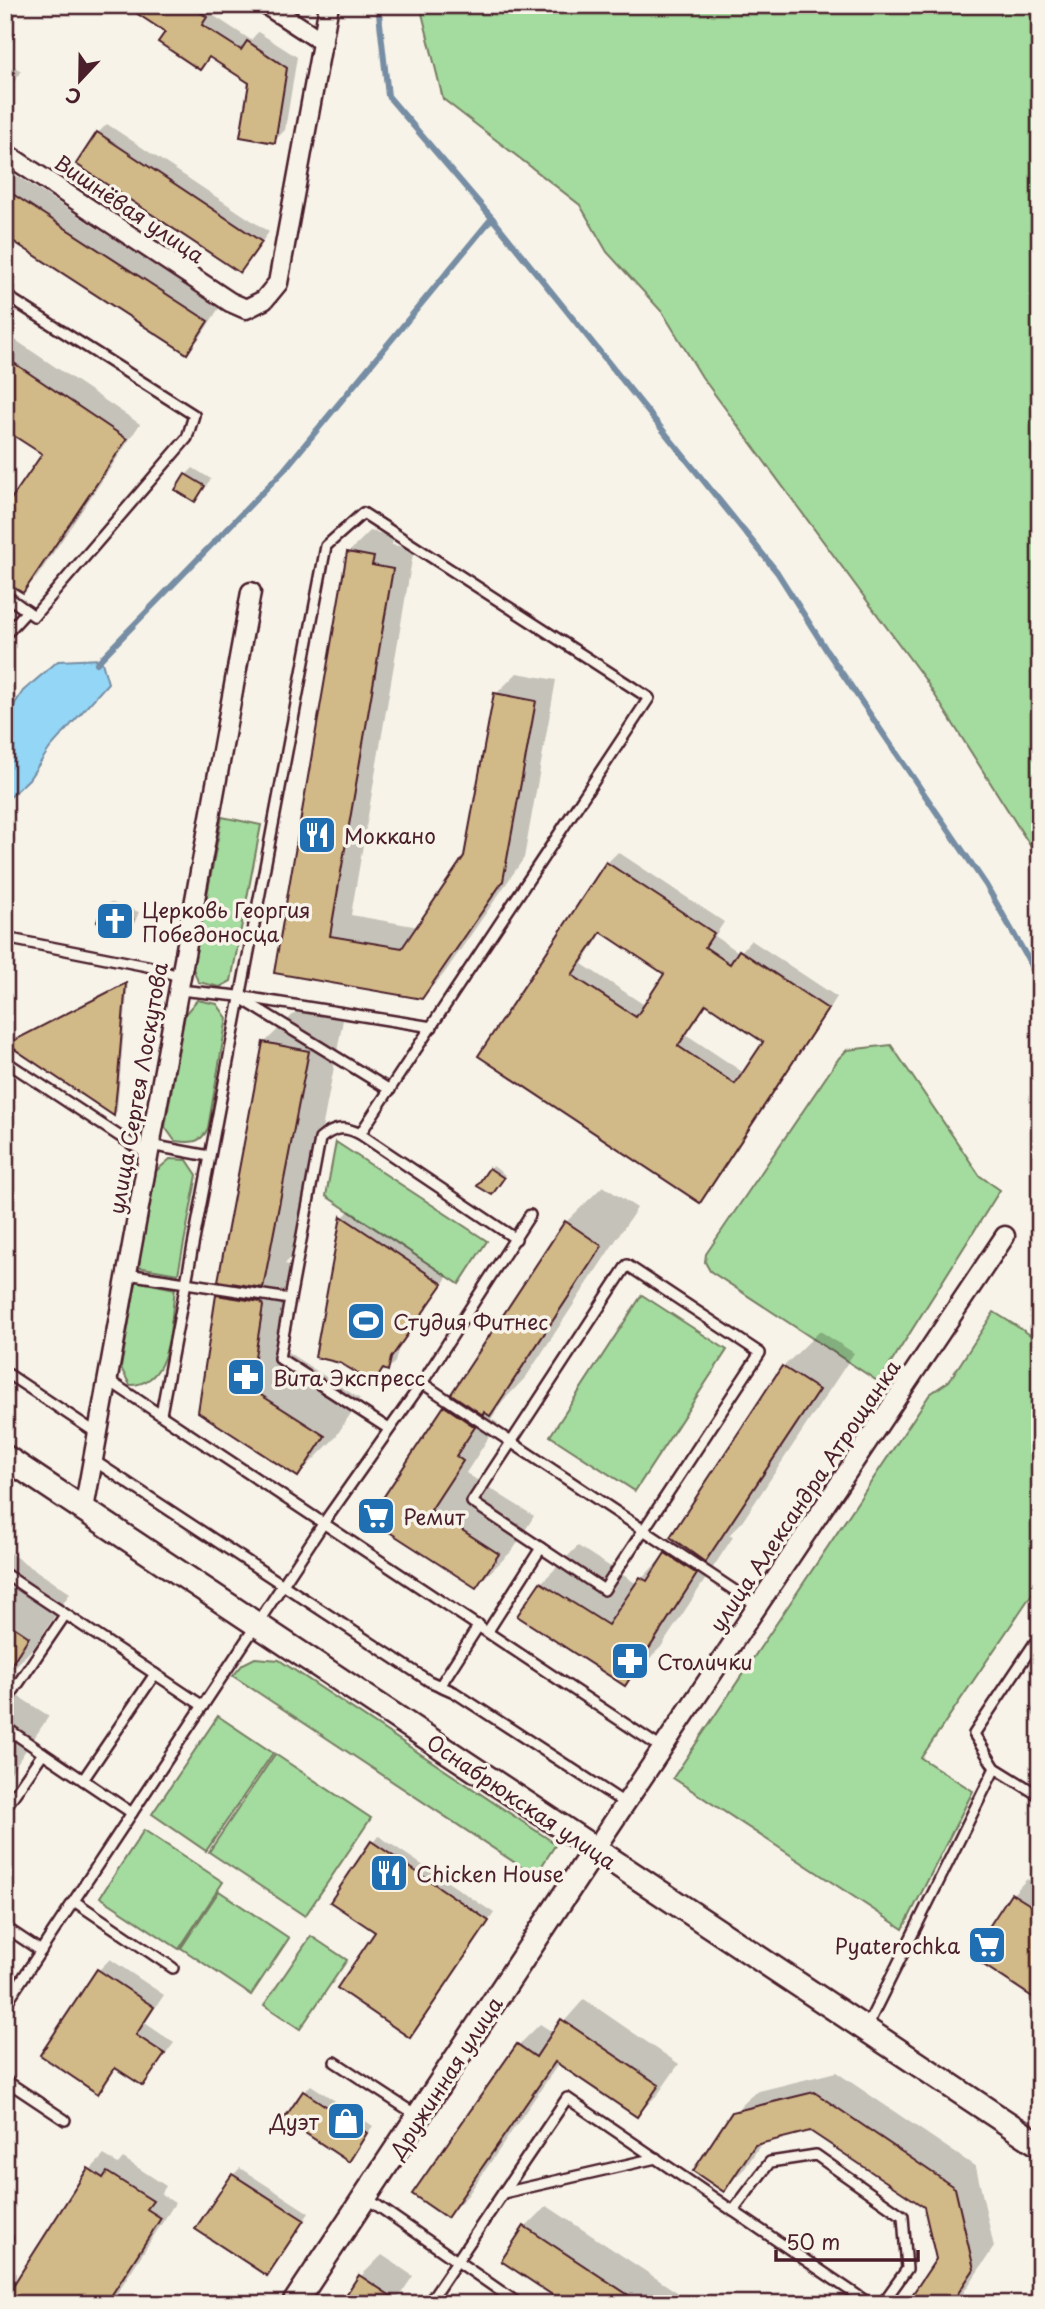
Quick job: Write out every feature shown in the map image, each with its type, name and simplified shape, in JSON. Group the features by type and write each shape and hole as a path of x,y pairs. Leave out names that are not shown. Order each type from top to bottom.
{"street":[{"path":"266,5 323,42 329,5"},
{"name":"Вишнёвая улица","path":"5,153 230,302 246,309 264,300 278,283 323,42"},
{"name":"улица Сергея Лоскутова","path":"84,1509 251,593"},
{"name":"улица Александра Атрощанка","path":"595,1849 1005,1237"},
{"name":"Оснабрюкская улица","path":"5,1457 1040,2145"},
{"name":"Дружинная улица","path":"294,2304 595,1849"}],"lane":[{"path":"5,295 194,415 187,438 34,616 5,595"},
{"path":"161,1415 238,996 326,546 363,513 649,698 360,1134"},
{"path":"5,635 27,611"},
{"path":"5,937 147,966 180,984 432,1027"},
{"path":"238,996 390,1090"},
{"path":"5,1061 149,1150 209,1156"},
{"path":"389,1429 279,1358 320,1139 330,1130 341,1128 360,1134 516,1238"},
{"path":"5,2005 325,1521 422,1383 530,1215"},
{"path":"627,1265 760,1353 643,1530 604,1590 472,1502 627,1265"},
{"path":"127,1273 290,1299"},
{"path":"5,1372 98,1434"},
{"path":"108,1380 325,1521 663,1749"},
{"path":"422,1383 758,1606"},
{"path":"93,1460 626,1804"},
{"path":"488,1631 541,1548"},
{"path":"5,1574 203,1706"},
{"path":"5,1703 65,1615"},
{"path":"440,1686 479,1625"},
{"path":"1040,1635 974,1734 995,1768 1040,1796"},
{"path":"83,1780 155,1674"},
{"path":"5,1727 132,1813"},
{"path":"5,1808 43,1753"},
{"path":"865,2029 995,1768"},
{"path":"74,1902 173,1968"},
{"path":"5,1927 41,1951"},
{"path":"335,2062 420,2117"},
{"path":"5,2080 65,2120"},
{"path":"428,2304 568,2098 870,2304"},
{"path":"733,2211 769,2162 816,2155 903,2216 906,2269 882,2304"},
{"path":"503,2193 656,2158"},
{"path":"365,2197 519,2304"}],"green space":[{"path":"420,5 1040,5 1040,861 924,678 702,377 663,313 607,252 580,205 443,99"},
{"path":"222,817 261,825 231,981 220,987 198,982 193,968"},
{"path":"197,1000 217,1004 227,1018 208,1128 198,1140 175,1141 165,1127 185,1014"},
{"path":"891,1045 980,1176 1000,1190 879,1382 710,1271 705,1262 706,1254 839,1058 847,1050"},
{"path":"336,1142 487,1241 459,1284 326,1196"},
{"path":"170,1159 187,1160 197,1175 178,1274 138,1267 156,1171"},
{"path":"136,1281 175,1289 170,1333 162,1363 144,1382 130,1385 121,1368"},
{"path":"642,1295 727,1350 635,1491 550,1436"},
{"path":"994,1312 1040,1341 1040,1582 921,1758 973,1791 903,1929 673,1778 930,1394 949,1381"},
{"path":"255,1658 279,1660 556,1844 535,1876 233,1676 243,1664"},
{"path":"218,1716 273,1753 206,1851 152,1814"},
{"path":"275,1754 371,1818 305,1916 209,1852"},
{"path":"144,1830 223,1882 179,1949 100,1897"},
{"path":"219,1891 289,1938 251,1995 181,1948"},
{"path":"311,1936 347,1960 300,2029 264,2005"}],"water":[{"path":"101,659 108,683 50,748 29,779 5,802 5,719 23,691 58,661"}],"building":[{"path":"124,5 190,5 207,17 202,25 241,50 247,41 287,68 275,143 240,137 249,83 209,57 200,70 158,42 165,32"},
{"path":"97,132 262,242 240,273 76,164"},
{"path":"5,189 208,321 187,354 5,236"},
{"path":"5,357 127,439 23,593 5,582 5,508 42,454 5,430"},
{"path":"185,474 205,486 195,502 175,490"},
{"path":"347,552 374,557 372,565 393,569 330,936 402,948 464,856 494,693 536,701 503,881 422,999 274,973"},
{"path":"606,862 714,933 705,947 730,964 739,950 828,1009 700,1203 478,1056","holes":["601,932 664,974 636,1017 572,975","706,1004 763,1042 735,1084 678,1046"]},
{"name":"Церковь Георгия Победоносца","path":"102,908 133,919 128,933 97,922"},
{"path":"126,983 114,1116 7,1044"},
{"path":"263,1042 309,1051 263,1288 218,1281"},
{"path":"489,1168 504,1178 492,1195 477,1186"},
{"path":"341,1216 443,1284 391,1358 388,1371 383,1369 374,1383 340,1363 315,1357"},
{"path":"565,1221 602,1246 490,1416 484,1412 483,1415 451,1394"},
{"path":"216,1295 261,1302 263,1306 250,1388 325,1436 298,1477 198,1412"},
{"path":"782,1366 819,1390 705,1562 670,1537"},
{"path":"444,1406 475,1427 456,1456 463,1461 431,1510 499,1554 476,1588 369,1519"},
{"path":"665,1553 697,1574 625,1686 517,1616 540,1582 608,1625 640,1577 647,1581"},
{"path":"5,1621 29,1637 5,1674"},
{"path":"371,1841 489,1921 410,2038 337,1988 375,1932 330,1902"},
{"path":"1011,1893 1040,1911 1040,2002 970,1956"},
{"path":"97,1969 154,2007 136,2035 165,2054 143,2086 115,2068 98,2094 40,2055"},
{"path":"561,2019 659,2085 637,2117 555,2062 447,2218 412,2194 517,2044 536,2057"},
{"path":"303,2091 367,2133 349,2162 284,2119"},
{"path":"814,2092 955,2188 974,2269 951,2304 906,2304 936,2259 924,2207 810,2131 755,2145 724,2192 693,2171 732,2112"},
{"path":"88,2168 103,2178 107,2172 153,2201 147,2209 161,2218 106,2304 5,2304 5,2298"},
{"path":"232,2174 304,2220 267,2276 195,2229"},
{"path":"524,2226 642,2304 566,2304 501,2261"},
{"path":"359,2275 403,2304 340,2304"}],"waterway":[{"path":"378,5 388,96 492,218 777,572 827,651 986,885 1040,980"},
{"path":"97,663 284,470 492,218"}],"place":[{"name":"Моккано","path":"317,835"},
{"name":"Церковь Георгия Победоносца","path":"115,921"},
{"name":"Студия Фитнес","path":"366,1321"},
{"name":"Вита Экспресс","path":"246,1377"},
{"name":"Ремит","path":"376,1516"},
{"name":"Столички","path":"630,1661"},
{"name":"Chicken House","path":"389,1873"},
{"name":"Pyaterochka","path":"987,1945"},
{"name":"Дуэт","path":"346,2121"}]}
